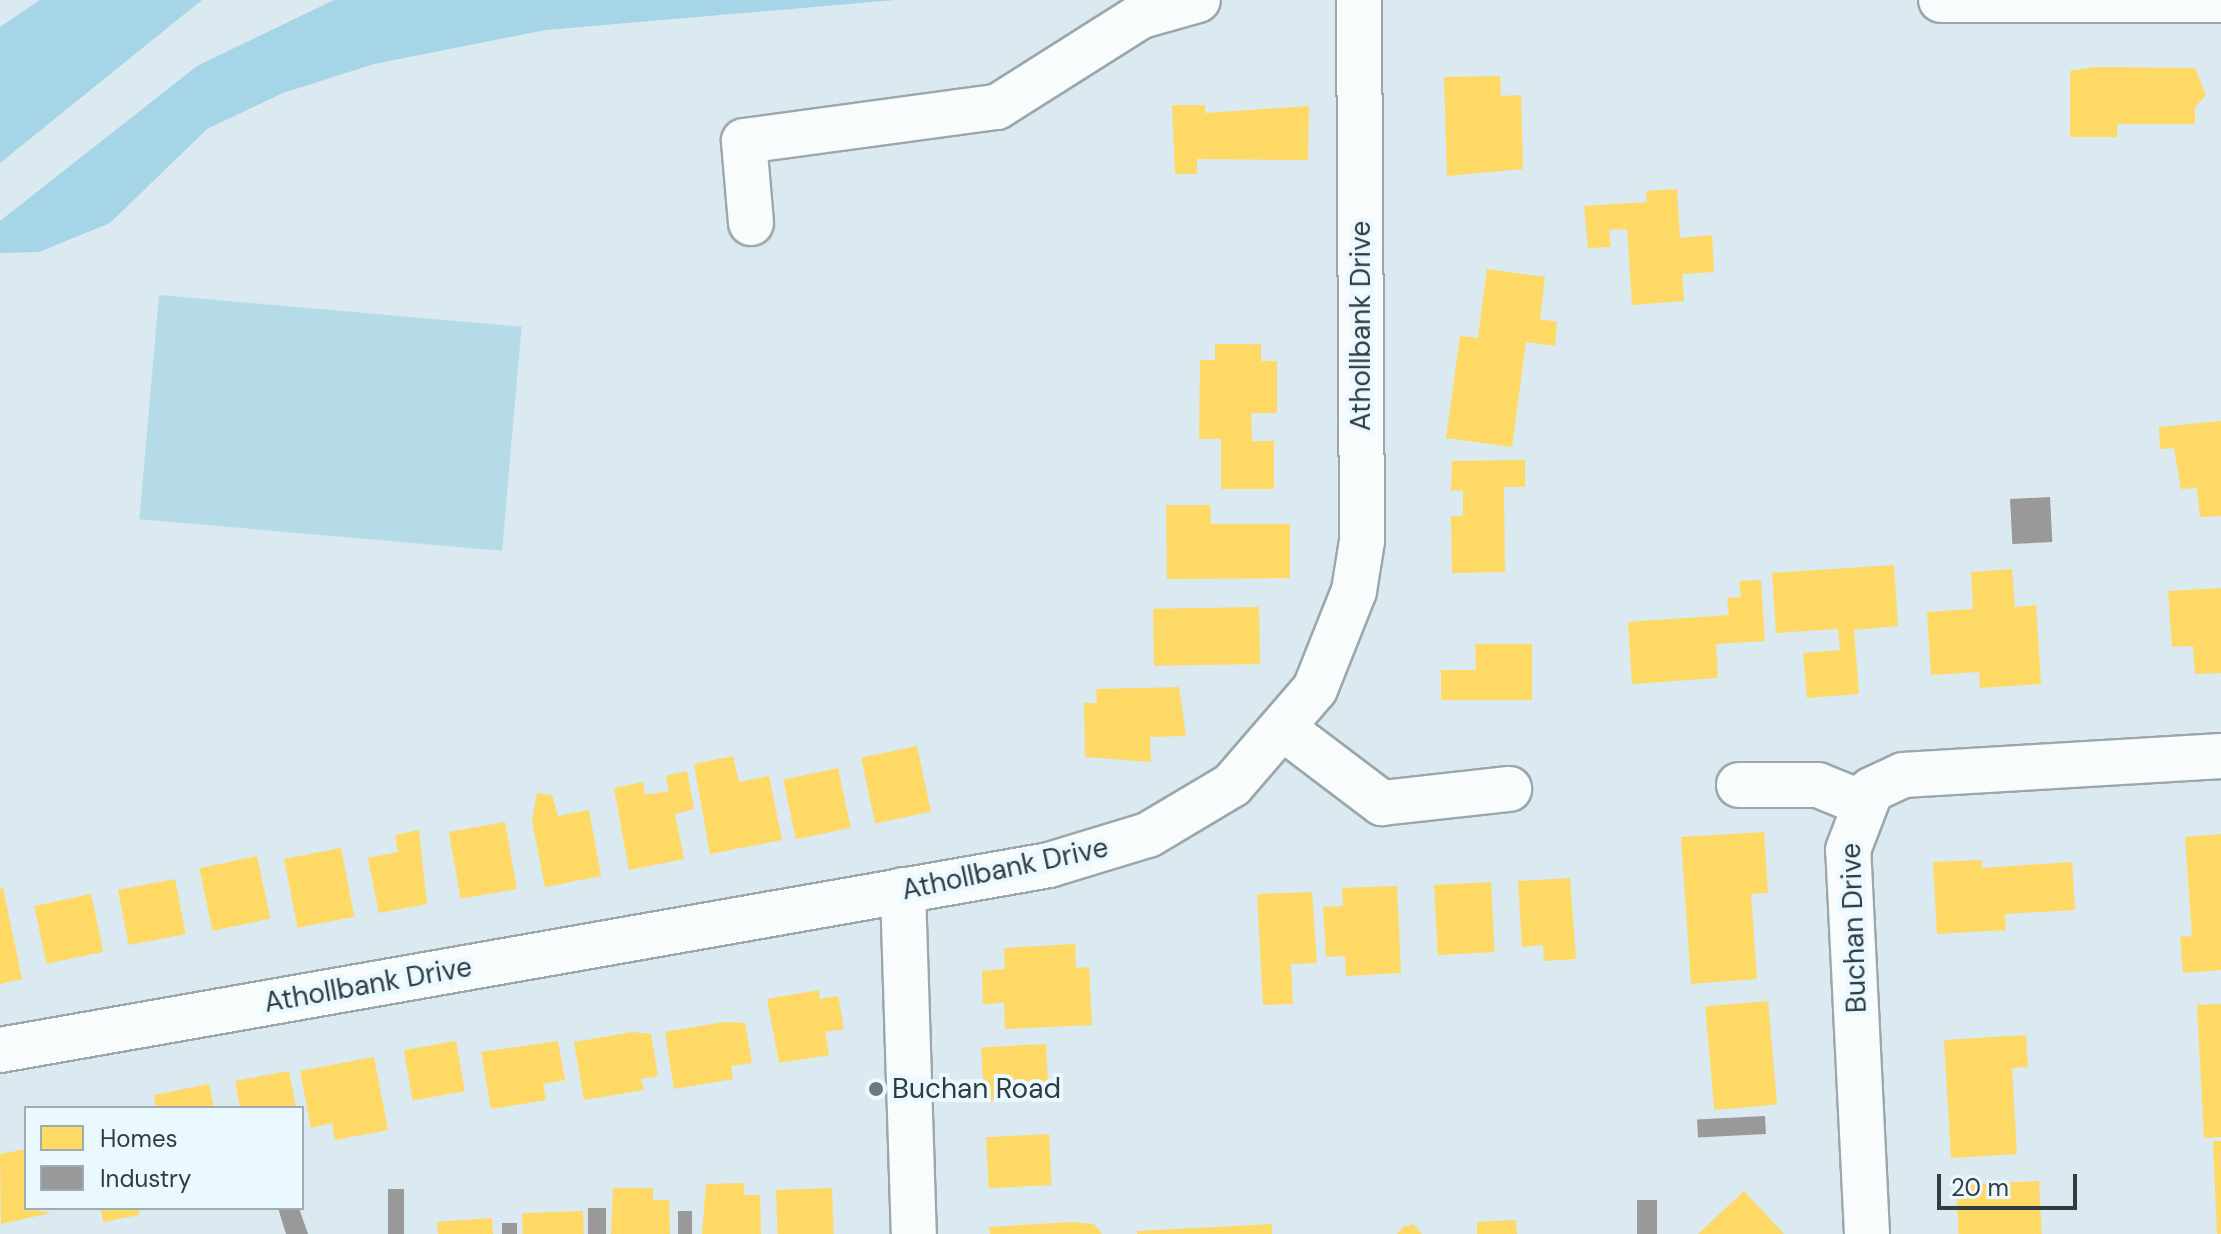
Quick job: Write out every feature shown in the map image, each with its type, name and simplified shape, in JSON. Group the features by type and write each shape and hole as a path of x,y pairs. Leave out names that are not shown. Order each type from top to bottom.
{"street":[{"path":"751,223 744,141 997,107 1141,16 1198,0"},
{"name":"Athollbank Drive","path":"0,1050 1062,862 1148,835 1232,785 1284,729 1337,642 1362,541 1359,0"},
{"path":"1941,0 2221,0"},
{"path":"1284,729 1382,803 1509,789"},
{"name":"Buchan Drive","path":"1867,1234 1848,850 1862,803 1885,780 1903,775 2221,756"},
{"path":"1739,785 1818,785 1862,803"},
{"path":"903,890 914,1234"}],"shaded area":[{"path":"40,0 202,0 0,163 0,27"},
{"path":"334,0 895,0 546,30 374,64 283,93 207,129 110,223 39,252 0,253 0,221 197,66"},
{"path":"159,295 522,327 502,551 139,519"}],"building: Homes":[{"path":"2094,67 2195,68 2206,95 2195,107 2195,124 2117,124 2117,137 2070,137 2070,71"},
{"path":"1500,76 1501,96 1521,95 1523,169 1447,176 1444,77"},
{"path":"1172,105 1205,105 1205,113 1309,106 1308,160 1197,159 1197,174 1175,174"},
{"path":"1677,189 1680,238 1712,235 1714,272 1682,274 1684,301 1632,305 1627,229 1609,230 1611,247 1588,248 1584,206 1647,202 1646,191"},
{"path":"1487,269 1545,277 1540,319 1557,322 1555,346 1526,342 1512,447 1446,438 1460,336 1478,338"},
{"path":"1215,344 1261,344 1261,361 1277,361 1277,413 1251,413 1252,441 1274,441 1274,489 1221,489 1221,439 1199,439 1200,360 1215,360"},
{"path":"2221,421 2221,516 2200,517 2197,488 2181,489 2174,448 2160,449 2159,427"},
{"path":"1525,460 1525,487 1504,487 1505,572 1452,573 1451,516 1463,516 1463,490 1451,491 1452,461"},
{"path":"1166,505 1210,505 1211,524 1290,524 1290,578 1167,579"},
{"path":"1894,565 1898,626 1854,630 1859,694 1807,698 1803,653 1840,650 1838,629 1776,633 1772,573"},
{"path":"2012,569 2015,607 2036,605 2041,684 1980,688 1979,672 1931,675 1927,612 1973,609 1971,572"},
{"path":"1761,580 1765,641 1716,644 1718,678 1632,684 1628,622 1729,615 1727,598 1741,597 1739,581"},
{"path":"2221,588 2221,673 2195,674 2193,646 2172,647 2168,591"},
{"path":"1259,607 1260,664 1154,666 1153,609"},
{"path":"1475,644 1532,644 1532,700 1441,700 1441,670 1476,670"},
{"path":"1179,687 1186,736 1150,737 1151,762 1085,757 1084,703 1097,703 1096,689"},
{"path":"917,746 931,812 875,823 861,758"},
{"path":"733,756 739,782 769,776 782,840 710,854 694,764"},
{"path":"838,768 851,828 796,839 783,780"},
{"path":"687,771 694,809 675,814 684,859 629,870 614,788 643,782 645,795 669,791 666,776"},
{"path":"537,793 552,795 558,816 589,810 601,876 545,887 532,821"},
{"path":"505,822 517,889 461,899 449,832"},
{"path":"419,830 427,904 379,913 368,858 398,852 395,835"},
{"path":"1764,832 1768,893 1751,894 1757,979 1691,984 1681,837"},
{"path":"2221,834 2221,970 2183,973 2180,937 2192,936 2185,837"},
{"path":"341,848 354,917 297,928 284,859"},
{"path":"257,856 270,919 213,931 199,868"},
{"path":"1982,860 1982,868 2072,862 2075,910 2005,914 2006,930 1937,934 1933,862"},
{"path":"1570,878 1576,959 1544,961 1543,945 1522,947 1518,881"},
{"path":"175,879 186,934 129,945 118,890"},
{"path":"1491,882 1495,952 1438,955 1434,885"},
{"path":"1397,886 1401,973 1346,976 1345,956 1326,957 1323,907 1343,906 1342,888"},
{"path":"3,888 22,979 0,984 0,889"},
{"path":"1312,892 1317,963 1291,964 1293,1004 1263,1005 1257,894"},
{"path":"91,894 103,952 47,964 34,906"},
{"path":"1075,944 1076,968 1089,967 1092,1025 1005,1029 1004,1003 983,1004 982,971 1005,969 1004,948"},
{"path":"819,990 820,999 838,996 844,1029 825,1032 829,1055 779,1063 767,999"},
{"path":"1768,1001 1777,1105 1714,1110 1705,1006"},
{"path":"2221,1004 2221,1137 2204,1138 2197,1005"},
{"path":"724,1022 745,1023 752,1063 731,1066 733,1079 674,1089 665,1032"},
{"path":"633,1032 651,1034 658,1076 641,1079 644,1090 584,1100 574,1042"},
{"path":"2026,1035 2028,1067 2012,1068 2017,1154 1951,1158 1944,1040"},
{"path":"456,1041 465,1091 413,1100 404,1050"},
{"path":"558,1041 565,1080 543,1084 546,1100 491,1109 481,1052"},
{"path":"1046,1044 1049,1098 984,1101 981,1047"},
{"path":"374,1057 388,1130 335,1140 332,1123 311,1128 300,1071"},
{"path":"289,1071 296,1106 240,1106 235,1081"},
{"path":"209,1084 214,1106 156,1106 154,1095"},
{"path":"1049,1134 1052,1185 989,1188 986,1137"},
{"path":"2213,1141 2221,1141 2221,1234 2217,1234"},
{"path":"24,1149 24,1210 51,1213 1,1224 0,1154"},
{"path":"2039,1181 2042,1234 1959,1234 1956,1185"},
{"path":"744,1183 744,1195 760,1195 761,1234 702,1234 706,1184"},
{"path":"613,1188 653,1188 653,1200 669,1200 670,1234 611,1234"},
{"path":"832,1188 834,1234 778,1234 776,1190"},
{"path":"1744,1191 1784,1234 1698,1234"},
{"path":"101,1210 138,1210 139,1215 103,1222"},
{"path":"583,1211 584,1234 523,1234 522,1213"},
{"path":"492,1218 493,1234 438,1234 437,1222"},
{"path":"1516,1220 1517,1234 1477,1234 1477,1222"},
{"path":"1072,1222 1094,1224 1102,1234 990,1234 989,1227"},
{"path":"1272,1224 1272,1234 1137,1234 1137,1231"},
{"path":"1413,1224 1422,1234 1397,1234 1403,1227"}],"building: Industry":[{"path":"2050,497 2052,542 2012,544 2010,499"},
{"path":"1765,1116 1766,1134 1698,1138 1697,1120"},
{"path":"388,1189 404,1189 404,1234 388,1234"},
{"path":"1637,1200 1657,1200 1657,1234 1637,1234"},
{"path":"588,1208 606,1208 606,1234 588,1234"},
{"path":"279,1210 300,1210 308,1234 286,1234"},
{"path":"678,1211 692,1211 692,1234 678,1234"},
{"path":"502,1223 517,1223 517,1234 502,1234"}],"place":[{"name":"Buchan Road","path":"876,1089"}]}
